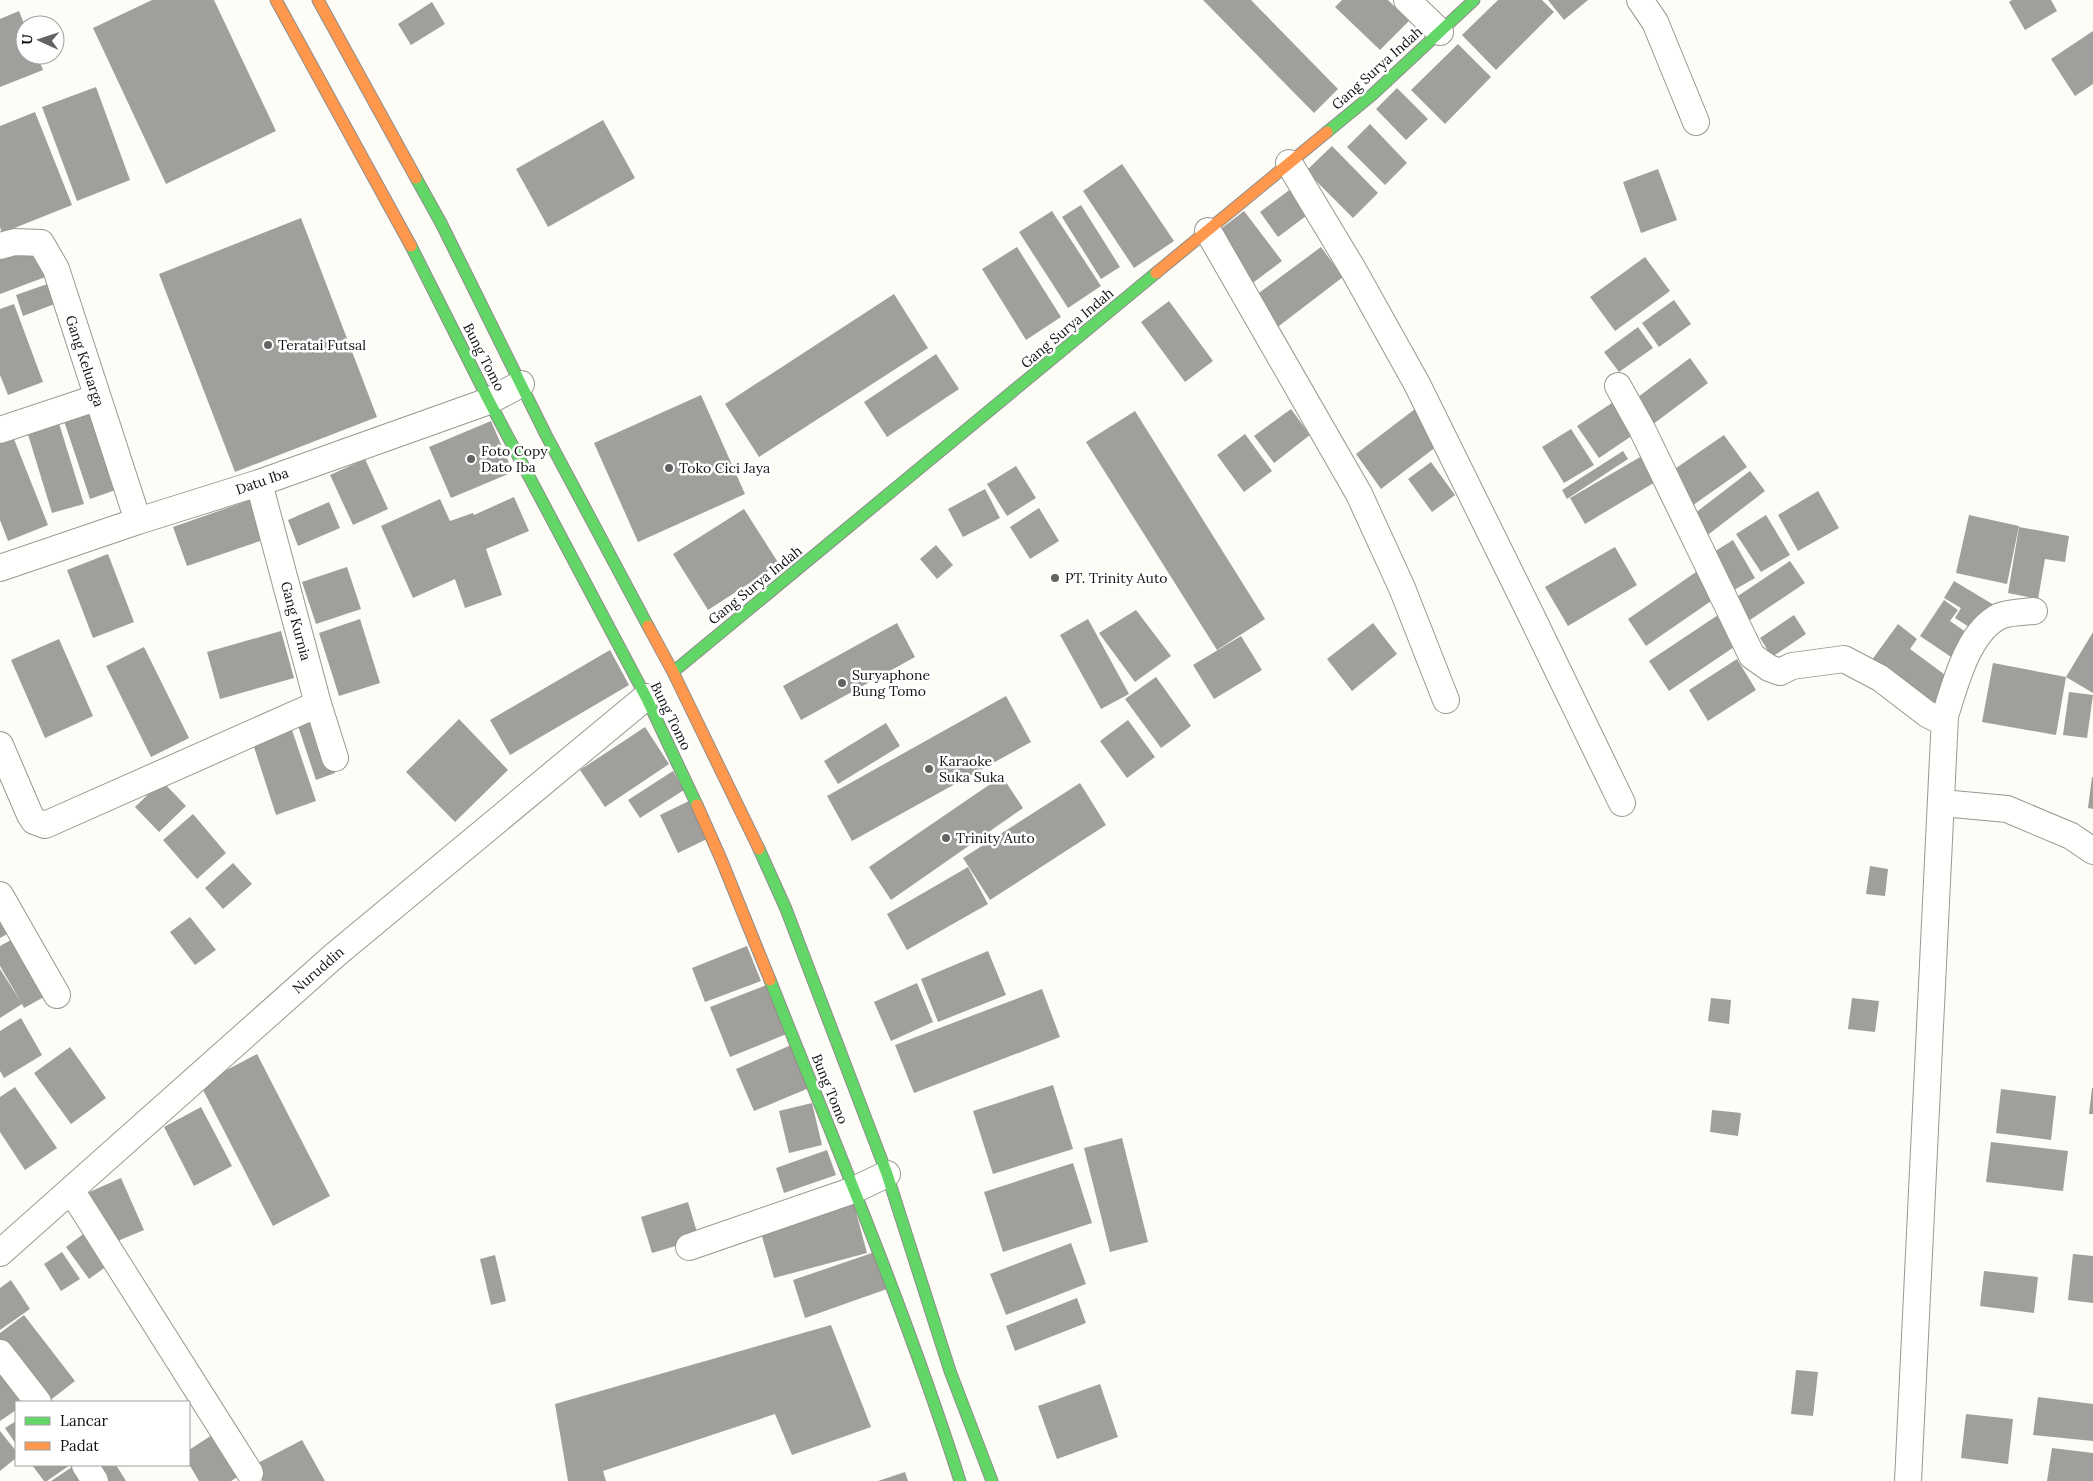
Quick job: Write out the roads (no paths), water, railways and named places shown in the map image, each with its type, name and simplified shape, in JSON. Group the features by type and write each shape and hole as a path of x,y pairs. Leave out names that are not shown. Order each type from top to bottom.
{"main road":[{"name":"Bung Tomo","path":"276,0 412,236 489,401 646,697 721,859 854,1190 940,1415 960,1479"},
{"name":"Bung Tomo","path":"318,0 673,672 767,866 786,909 887,1174 950,1371 992,1481"},
{"name":"Gang Surya Indah","path":"673,672 1372,95 1474,0"},
{"path":"960,1479 988,1467"}],"street":[{"path":"1407,0 1440,32"},
{"path":"1640,0 1655,22 1696,122"},
{"path":"1289,163 1354,271 1417,384 1622,803"},
{"path":"1208,231 1359,494 1402,588 1446,700"},
{"name":"Gang Keluarga","path":"0,246 15,242 41,243 56,269 96,398 138,521"},
{"name":"Datu Iba","path":"0,568 138,521 259,483 489,401 521,384"},
{"path":"1618,386 1642,429 1752,656 1769,668 1780,672 1792,666 1844,659 1880,678 1927,714 1936,718 1945,716"},
{"path":"0,430 96,398"},
{"name":"Gang Kurnia","path":"259,483 334,758"},
{"path":"1908,1481 1945,716 1967,652 1987,623 2002,615 2034,611"},
{"name":"Nuruddin","path":"0,1253 334,955 646,697"},
{"path":"0,745 30,815 34,821 45,825 318,704"},
{"path":"1942,803 2007,809 2071,836 2093,851"},
{"path":"0,895 57,995"},
{"path":"689,1248 854,1190 887,1174"},
{"path":"71,1190 250,1473"},
{"path":"0,1353 37,1401"},
{"path":"86,1466 95,1481"}],"place":[{"name":"Teratai Futsal","path":"268,345"},
{"name":"Foto Copy Dato Iba","path":"471,459"},
{"name":"Toko Cici Jaya","path":"669,468"},
{"name":"PT. Trinity Auto","path":"1055,578"},
{"name":"Suryaphone Bung Tomo","path":"842,683"},
{"name":"Karaoke Suka Suka","path":"929,769"},
{"name":"Trinity Auto","path":"946,838"}]}
